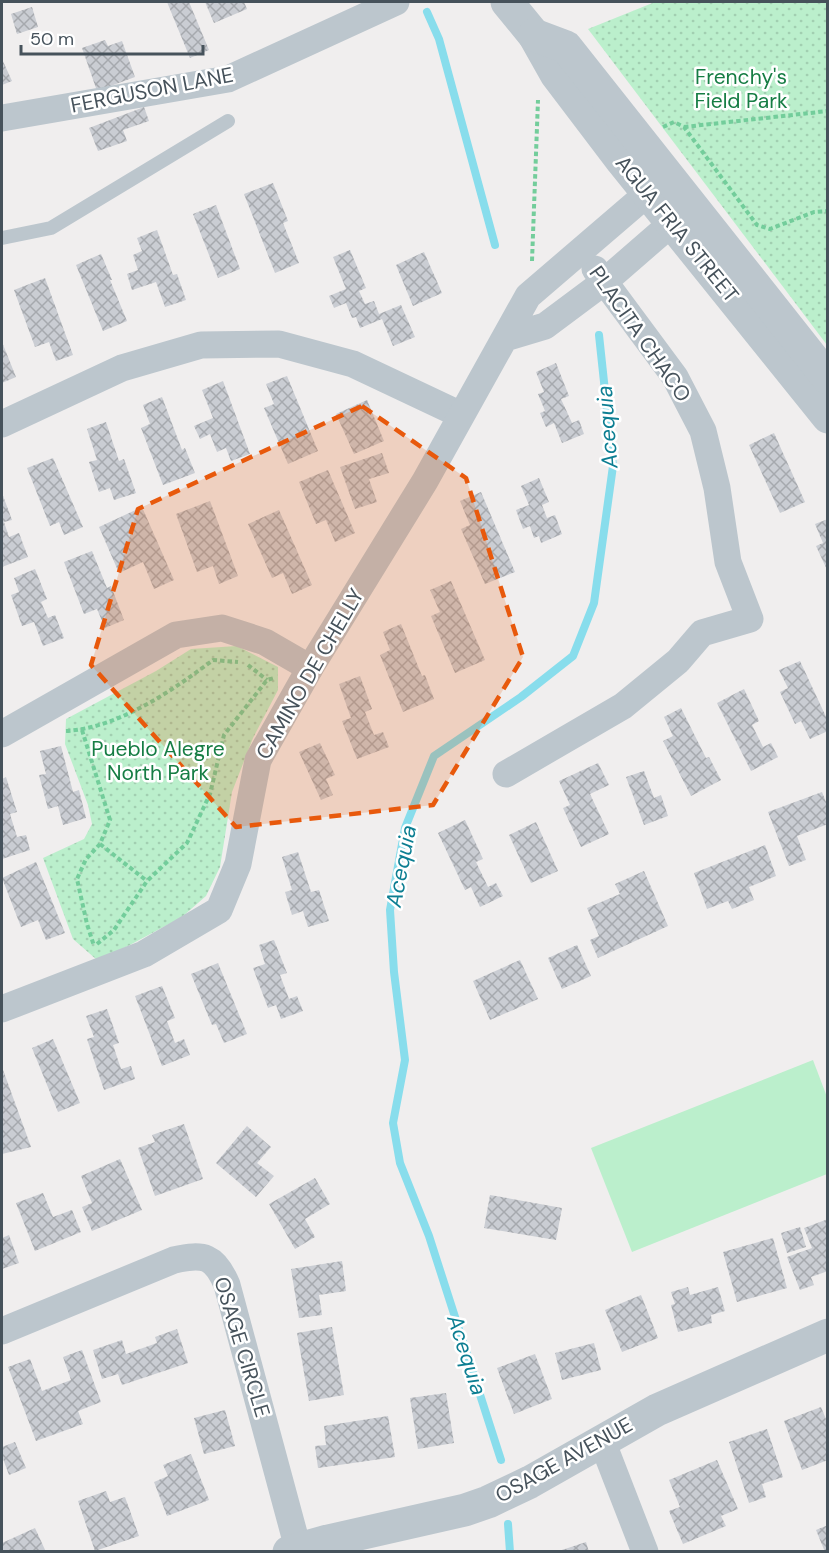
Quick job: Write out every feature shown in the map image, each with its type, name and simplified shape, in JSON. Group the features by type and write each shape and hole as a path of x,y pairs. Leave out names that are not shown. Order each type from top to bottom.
{"street":[{"name":"FERGUSON LANE","path":"2,117 228,79 396,2"},
{"name":"AGUA FRIA STREET","path":"507,2 534,35 556,74 648,193 677,209 828,378"},
{"name":"AGUA FRIA STREET","path":"534,35 566,47 644,143 677,209 828,417"},
{"name":"CAMINO DE CHELLY","path":"2,1010 144,954 219,910 238,864 258,760 310,668 425,481 528,296 648,193"},
{"path":"505,338 545,326 604,282 677,209"},
{"name":"PLACITA CHACO","path":"506,774 623,706 678,661 702,633 750,619 728,562 717,488 704,431 675,377 582,251"},
{"path":"2,424 122,368 201,345 279,344 352,364 460,415"},
{"path":"2,734 176,635 222,628 265,642 310,668"},
{"name":"OSAGE CIRCLE","path":"2,1331 174,1260 202,1257 214,1261 227,1285 295,1550"},
{"name":"OSAGE AVENUE","path":"295,1550 465,1510 488,1502 530,1482 657,1410 828,1335"},
{"path":"602,1441 645,1551"}],"lane":[{"path":"2,238 51,228 228,121"}],"path":[{"path":"531,264 539,103 536,92"},
{"path":"684,127 828,111"},
{"path":"657,134 662,128 674,122 684,127 757,225 770,229 814,212 828,211"},
{"path":"66,731 82,730 129,713 181,684 213,660 245,662 267,680"},
{"path":"87,951 114,930 147,880 187,843 210,794 224,735 267,680 310,668"},
{"path":"82,730 111,820 100,844 86,859 77,879 94,946"},
{"path":"100,844 147,880"}],"highlighted area":[{"path":"362,406 466,478 523,657 433,805 236,827 91,665 138,509"}],"green space":[{"name":"Frenchy's Field Park","path":"655,2 827,2 827,345 588,29"},
{"name":"Pueblo Alegre North Park","path":"237,646 278,667 278,690 253,738 232,792 220,867 206,896 182,917 97,960 73,939 43,858 84,839 92,824 88,805 65,744 66,719 156,671 191,649"},
{"path":"813,1060 827,1097 827,1174 632,1252 591,1148"}],"building":[{"path":"167,2 189,2 209,50 190,58"},
{"path":"205,2 244,2 247,9 214,23"},
{"path":"32,7 38,27 17,34 11,14"},
{"path":"105,40 108,46 122,41 135,77 97,91 82,48"},
{"path":"2,59 12,81 2,85"},
{"path":"144,107 149,121 123,130 127,141 98,151 89,128"},
{"path":"273,183 288,221 283,223 299,263 275,273 244,194"},
{"path":"216,205 240,269 218,278 193,214"},
{"path":"157,230 173,275 177,274 186,300 165,307 156,282 132,290 127,274 138,270 133,255 142,251 137,238"},
{"path":"350,250 366,288 359,291 365,304 374,301 379,314 401,305 415,337 393,346 382,319 360,328 356,317 352,318 346,303 334,308 329,296 346,289 333,257"},
{"path":"424,252 442,293 413,306 396,265"},
{"path":"101,254 127,321 103,331 76,265"},
{"path":"45,278 73,355 56,361 49,342 35,347 14,290"},
{"path":"2,342 16,377 2,383"},
{"path":"556,363 569,396 561,399 572,423 579,420 584,434 562,443 554,423 546,427 540,413 545,411 538,394 544,392 536,372"},
{"path":"287,376 318,451 288,464 264,408 274,404 266,384"},
{"path":"223,381 250,454 231,461 226,448 217,452 210,434 200,439 194,426 213,418 202,390"},
{"path":"162,397 182,450 185,448 195,473 163,485 141,428 150,424 143,405"},
{"path":"367,400 384,441 354,454 336,414"},
{"path":"106,422 119,461 124,459 136,493 114,500 110,488 99,492 89,462 97,460 87,429"},
{"path":"774,433 805,502 780,513 749,445"},
{"path":"382,453 389,473 369,479 377,502 355,509 340,467"},
{"path":"53,458 83,527 64,535 59,522 50,526 27,468"},
{"path":"328,470 355,533 335,542 326,520 316,524 299,482"},
{"path":"539,478 549,502 542,505 547,518 555,515 562,534 541,543 539,536 534,538 530,526 523,529 516,510 529,505 521,486"},
{"path":"481,492 515,572 485,584 461,529 470,525 460,501"},
{"path":"2,493 12,520 4,522 9,537 19,533 28,557 2,567"},
{"path":"210,501 238,576 219,584 213,566 197,572 176,514"},
{"path":"142,507 174,580 154,589 143,562 119,573 99,527"},
{"path":"279,510 312,585 292,594 283,573 272,578 248,524"},
{"path":"828,519 828,572 816,546 823,543 815,524"},
{"path":"92,551 107,588 111,586 124,620 105,628 97,609 84,614 64,562"},
{"path":"35,569 47,599 41,602 48,618 55,615 64,638 43,646 34,622 22,626 11,595 19,592 14,578"},
{"path":"451,581 485,660 455,673 431,616 440,612 430,590"},
{"path":"401,624 434,699 403,712 380,655 390,650 383,632"},
{"path":"800,661 828,721 828,731 810,739 801,721 795,724 780,692 788,688 779,670"},
{"path":"360,676 372,709 365,712 374,735 383,732 389,747 357,759 342,721 351,718 339,684"},
{"path":"744,689 759,721 752,725 763,747 771,743 778,757 751,771 717,703"},
{"path":"681,708 706,758 709,757 721,780 691,796 663,741 673,736 664,717"},
{"path":"320,743 335,775 326,779 333,795 321,800 299,752"},
{"path":"61,746 73,792 79,790 86,818 63,825 58,806 48,809 39,775 46,774 40,751"},
{"path":"598,763 609,785 590,794 609,834 581,847 563,808 570,805 559,781"},
{"path":"644,771 654,798 661,795 668,816 644,825 626,777"},
{"path":"6,777 17,812 10,814 17,837 26,835 30,850 2,859 2,779"},
{"path":"822,792 828,802 828,824 797,836 806,860 789,866 768,812"},
{"path":"465,820 483,859 476,862 488,887 496,883 503,896 480,907 471,887 465,890 438,833"},
{"path":"536,822 558,871 531,883 509,835"},
{"path":"765,845 776,876 749,887 754,900 732,909 728,901 707,909 694,873"},
{"path":"298,852 311,892 319,890 329,921 308,927 303,911 292,915 285,892 292,890 282,857"},
{"path":"36,862 65,933 46,940 38,920 21,927 2,878"},
{"path":"644,871 668,926 598,958 590,940 599,936 587,908 620,894 615,884"},
{"path":"274,940 287,973 280,975 289,999 297,996 303,1011 281,1019 276,1005 268,1008 253,968 265,964 259,945"},
{"path":"577,945 591,976 562,989 548,958"},
{"path":"520,960 538,999 490,1020 473,981"},
{"path":"218,963 247,1034 224,1043 216,1024 212,1025 191,974"},
{"path":"162,986 175,1018 167,1021 175,1043 184,1039 190,1055 162,1066 135,996"},
{"path":"107,1009 119,1043 113,1045 121,1069 131,1066 135,1079 104,1090 87,1039 94,1037 86,1016"},
{"path":"53,1039 80,1103 58,1112 32,1048"},
{"path":"2,1067 31,1147 2,1154"},
{"path":"184,1124 203,1179 155,1196 138,1148 155,1142 152,1135"},
{"path":"247,1126 271,1147 257,1163 274,1176 256,1197 216,1163"},
{"path":"120,1159 142,1210 92,1231 82,1207 92,1203 81,1176"},
{"path":"315,1178 330,1204 305,1219 315,1237 295,1249 269,1204"},
{"path":"43,1193 53,1217 72,1210 81,1232 35,1251 16,1203"},
{"path":"490,1195 562,1208 556,1240 484,1228"},
{"path":"828,1219 828,1271 811,1277 814,1285 800,1290 787,1257 812,1248 804,1228"},
{"path":"800,1227 806,1247 787,1253 781,1233"},
{"path":"9,1235 19,1263 2,1269 2,1238"},
{"path":"773,1238 787,1288 737,1302 723,1252"},
{"path":"342,1261 346,1291 319,1295 322,1315 299,1318 291,1269"},
{"path":"688,1287 690,1295 718,1287 725,1311 711,1315 712,1323 678,1332 671,1305 675,1304 671,1292"},
{"path":"641,1295 658,1338 622,1352 605,1310"},
{"path":"332,1327 344,1395 309,1401 297,1333"},
{"path":"177,1329 188,1363 122,1385 118,1374 102,1379 93,1350 122,1340 126,1354 157,1343 155,1337"},
{"path":"594,1343 601,1370 562,1380 555,1353"},
{"path":"82,1350 101,1402 78,1411 83,1424 36,1441 8,1367 30,1359 42,1391 71,1380 63,1357"},
{"path":"535,1354 552,1399 514,1414 497,1368"},
{"path":"446,1393 454,1443 418,1449 410,1398"},
{"path":"821,1407 828,1424 828,1460 802,1470 784,1421"},
{"path":"225,1410 235,1446 204,1454 194,1418"},
{"path":"388,1416 395,1457 318,1468 315,1446 326,1445 324,1426"},
{"path":"767,1429 783,1477 762,1484 766,1497 749,1503 729,1442"},
{"path":"15,1442 26,1468 9,1475 2,1456 2,1447"},
{"path":"191,1454 209,1500 167,1516 154,1482 168,1476 163,1465"},
{"path":"717,1460 738,1509 721,1516 726,1526 683,1544 669,1511 680,1507 669,1480"},
{"path":"106,1491 110,1502 125,1497 139,1536 95,1551 78,1501"},
{"path":"828,1525 828,1552 825,1552 816,1530"},
{"path":"35,1528 46,1552 2,1552 2,1543"},
{"path":"586,1542 589,1552 559,1552 559,1551"}],"waterway":[{"path":"427,12 439,39 495,245"},
{"name":"Acequia","path":"501,1460 429,1236 400,1163 393,1123 405,1060 394,972 390,910 405,828 434,756 521,697 573,656 594,603 613,466 599,335"},
{"name":"Acequia","path":"508,1524 510,1552"}]}
